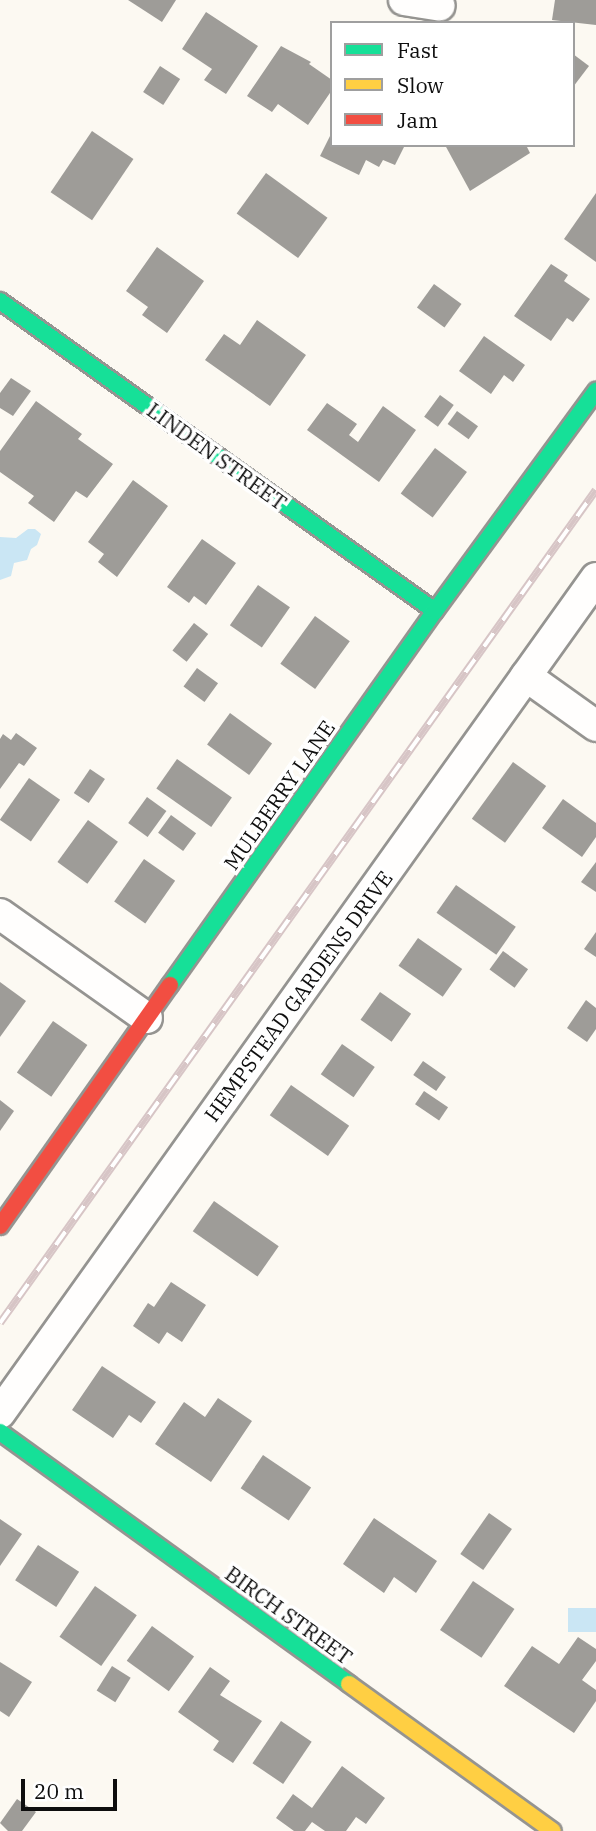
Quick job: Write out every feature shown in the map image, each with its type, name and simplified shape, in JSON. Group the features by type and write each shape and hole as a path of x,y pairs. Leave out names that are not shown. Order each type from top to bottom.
{"street":[{"path":"404,0 440,6"},
{"name":"LINDEN STREET","path":"0,301 435,611"},
{"name":"MULBERRY LANE","path":"0,1226 435,611 596,391"},
{"name":"HEMPSTEAD GARDENS DRIVE","path":"0,1413 596,578"},
{"path":"526,676 596,726"},
{"path":"0,914 147,1018"},
{"name":"BIRCH STREET","path":"0,1432 553,1831"}],"water":[{"path":"28,529 35,529 41,534 37,545 31,549 27,560 14,563 11,576 0,580 0,537 16,538"},
{"path":"568,1608 596,1608 596,1632 568,1632"}],"building":[{"path":"128,0 176,0 162,22"},
{"path":"555,0 596,0 596,25 552,20"},
{"path":"206,12 258,46 226,94 204,80 212,69 182,49"},
{"path":"281,46 311,62 309,64 330,79 330,93 308,125 278,104 272,112 247,96"},
{"path":"575,56 589,66 575,84"},
{"path":"160,66 180,79 163,105 143,92"},
{"path":"92,131 133,159 92,220 51,192"},
{"path":"330,136 330,147 404,147 395,165 383,160 379,167 366,160 359,175 320,156"},
{"path":"446,147 527,147 530,153 470,191"},
{"path":"266,173 327,218 298,258 237,213"},
{"path":"596,193 596,262 564,239"},
{"path":"157,247 204,281 167,333 142,315 148,307 126,291"},
{"path":"551,264 568,275 564,281 590,299 573,322 567,318 551,341 514,316"},
{"path":"434,284 462,304 444,327 417,307"},
{"path":"257,320 306,355 270,406 205,360 224,334 240,345"},
{"path":"484,336 525,365 513,382 504,375 491,394 459,371"},
{"path":"11,378 31,391 13,416 0,408 0,393"},
{"path":"440,395 454,405 438,427 424,417"},
{"path":"36,401 82,434 78,439 113,464 87,498 76,491 54,522 28,503 34,496 0,472 0,451"},
{"path":"327,403 357,424 349,435 358,442 383,406 416,430 379,482 307,430"},
{"path":"457,411 478,426 469,439 448,424"},
{"path":"435,448 467,472 433,518 401,494"},
{"path":"133,480 168,506 117,577 98,562 104,554 88,542"},
{"path":"202,539 236,563 206,605 194,596 189,603 167,587"},
{"path":"258,585 290,607 262,648 230,625"},
{"path":"315,616 350,641 315,689 280,664"},
{"path":"194,623 208,634 187,662 172,651"},
{"path":"197,668 218,683 205,702 183,687"},
{"path":"230,713 272,744 249,775 207,745"},
{"path":"16,733 37,748 24,766 19,763 0,789 0,739 3,734 11,740"},
{"path":"177,759 232,797 211,827 156,788"},
{"path":"513,762 546,786 505,843 472,819"},
{"path":"90,769 105,779 89,803 74,793"},
{"path":"29,778 60,800 31,842 0,820"},
{"path":"147,797 166,811 148,837 128,823"},
{"path":"563,799 596,823 596,837 582,857 542,828"},
{"path":"171,815 196,833 183,851 158,833"},
{"path":"88,820 118,842 87,884 57,862"},
{"path":"144,859 175,881 145,923 114,902"},
{"path":"596,862 596,892 581,882"},
{"path":"456,885 516,927 496,955 436,913"},
{"path":"596,932 596,957 584,949"},
{"path":"418,938 462,969 443,997 398,966"},
{"path":"503,951 528,969 515,988 489,970"},
{"path":"0,982 26,1001 0,1037"},
{"path":"380,992 411,1014 392,1042 360,1020"},
{"path":"586,1000 596,1008 596,1029 587,1042 567,1028"},
{"path":"53,1021 87,1045 51,1097 17,1073"},
{"path":"342,1044 375,1067 354,1097 321,1074"},
{"path":"423,1061 446,1077 436,1091 413,1075"},
{"path":"291,1085 349,1126 328,1156 270,1115"},
{"path":"424,1091 448,1107 439,1120 415,1104"},
{"path":"0,1100 14,1111 0,1131"},
{"path":"214,1201 279,1246 257,1277 193,1231"},
{"path":"171,1282 206,1305 182,1342 167,1332 159,1344 133,1326 148,1303 154,1307"},
{"path":"102,1366 156,1402 141,1423 129,1415 113,1438 72,1410"},
{"path":"218,1398 252,1421 211,1482 155,1444 184,1402 205,1417"},
{"path":"263,1455 311,1487 289,1521 241,1488"},
{"path":"489,1513 512,1529 483,1570 460,1554"},
{"path":"374,1518 437,1561 416,1593 394,1577 384,1593 343,1564"},
{"path":"0,1519 22,1534 0,1566"},
{"path":"38,1545 79,1572 56,1607 15,1580"},
{"path":"473,1581 514,1609 481,1658 440,1630"},
{"path":"95,1586 137,1615 101,1666 59,1637"},
{"path":"152,1626 194,1657 169,1691 127,1661"},
{"path":"578,1637 596,1649 596,1661 582,1680 596,1690 596,1701 574,1733 504,1686 532,1646 559,1664"},
{"path":"0,1662 32,1682 9,1717 0,1711"},
{"path":"112,1666 131,1678 115,1702 97,1691"},
{"path":"210,1667 230,1681 220,1695 262,1721 233,1763 213,1750 219,1741 178,1712"},
{"path":"281,1721 312,1742 283,1784 252,1763"},
{"path":"342,1766 385,1798 366,1824 356,1817 346,1831 325,1831 312,1822 305,1831 294,1831 276,1818 293,1794 312,1808"},
{"path":"17,1799 36,1812 22,1831 8,1831 0,1823"}],"railway":[{"path":"0,1323 596,490"}],"traffic: fast":[{"path":"0,301 435,611"},
{"path":"170,985 435,611 596,391"},
{"path":"0,1432 349,1684"}],"traffic: slow":[{"path":"349,1684 553,1831"}],"traffic: jam":[{"path":"0,1226 170,985"}]}
